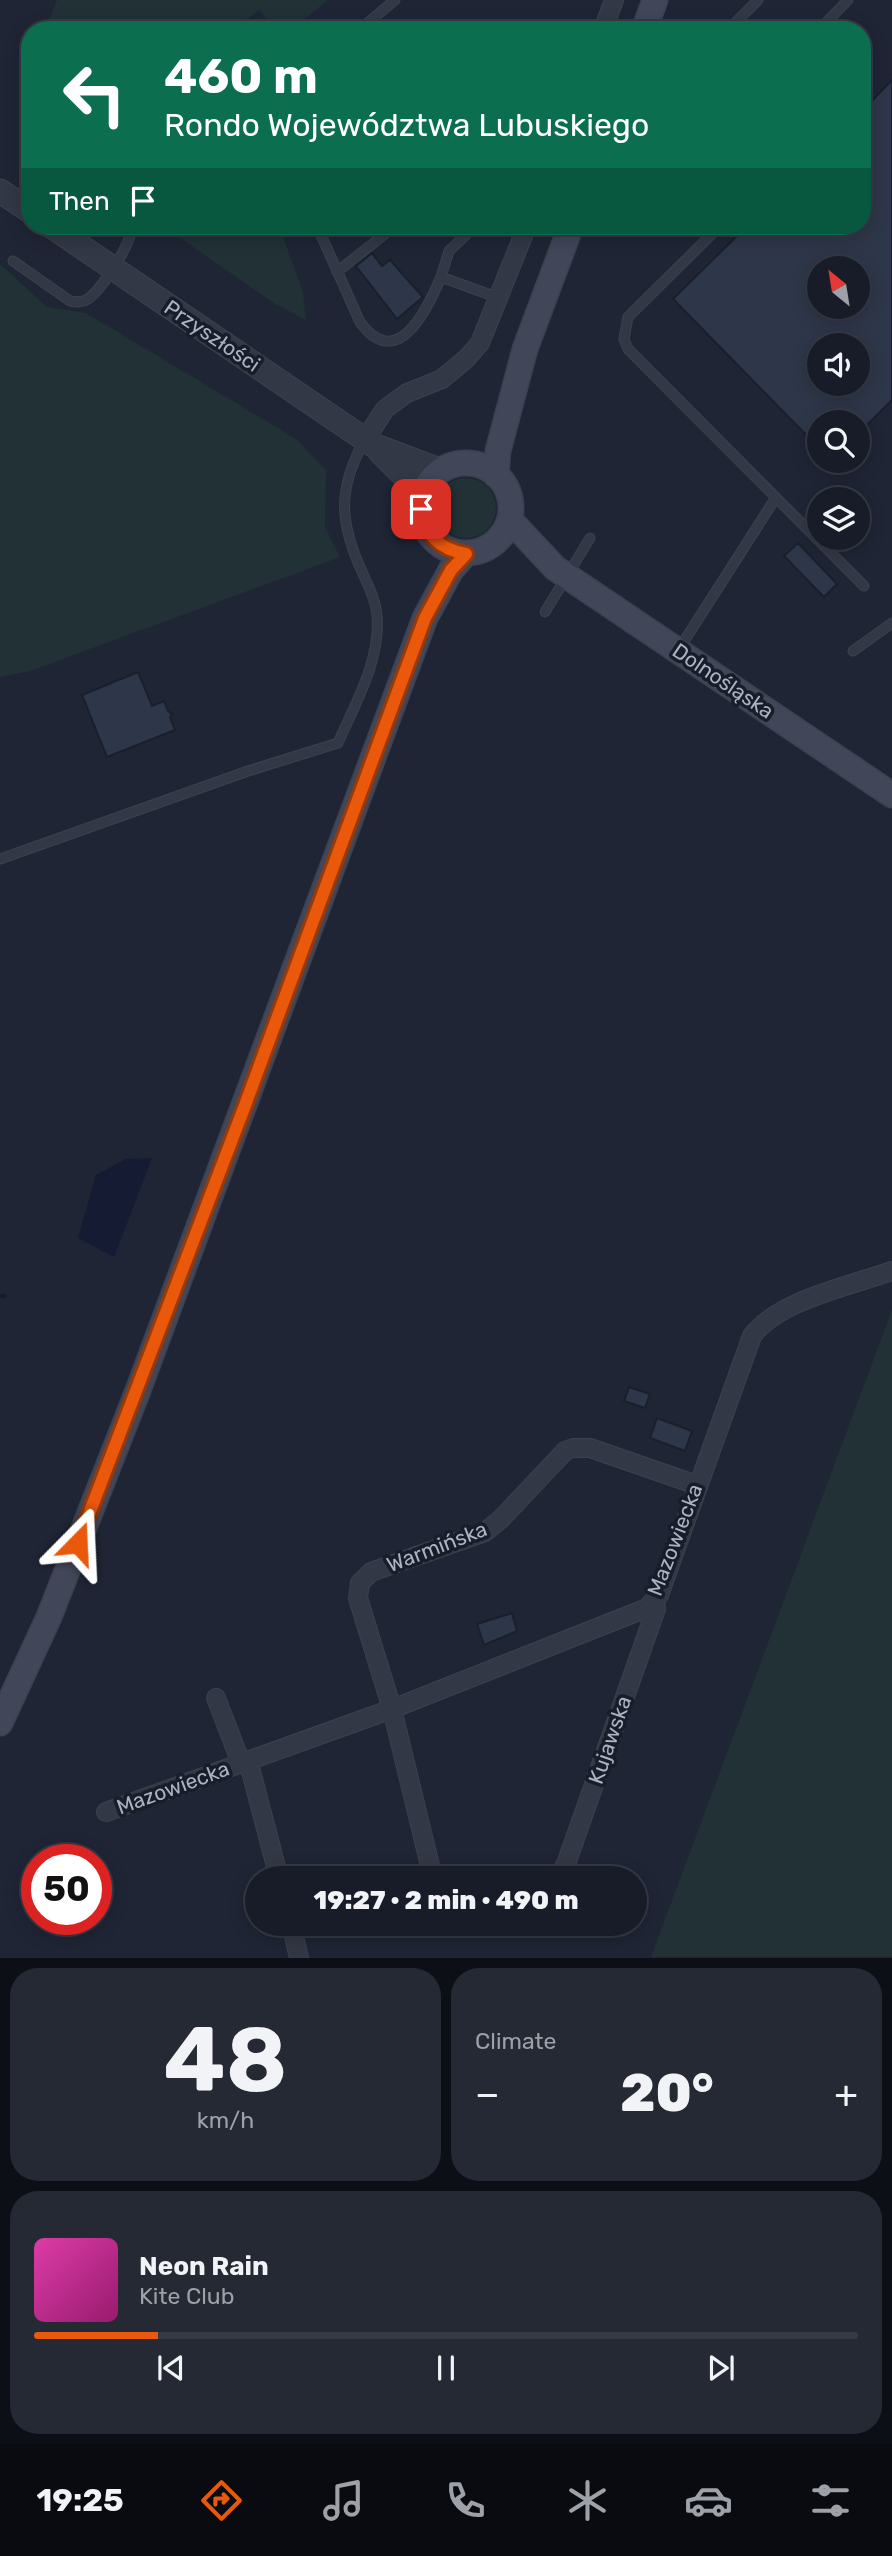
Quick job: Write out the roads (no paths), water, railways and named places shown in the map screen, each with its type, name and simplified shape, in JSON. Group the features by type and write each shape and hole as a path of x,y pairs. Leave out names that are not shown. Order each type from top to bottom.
{"main road":[{"path":"647,21 655,0"},
{"path":"467,464 480,445 525,349 568,235"},
{"path":"496,475 498,451 525,349"},
{"path":"458,464 467,464 481,466 496,475 509,494 510,520 494,544 481,551 466,554 450,551 435,540 423,522 423,495 429,483 442,471 458,464"},
{"name":"Dolnośląska","path":"510,520 561,573"},
{"path":"425,618 435,540"},
{"name":"Dolnośląska","path":"494,544 561,573 892,794"},
{"path":"0,1723 49,1617 137,1393 425,618 451,570 466,554"}],"street":[{"path":"606,21 614,0"},
{"path":"0,191 21,205"},
{"name":"Przyszłości","path":"64,235 369,442 423,495"},
{"path":"369,442 372,426 392,404 407,393 442,379 480,343 524,235"},
{"name":"Przyszłości","path":"369,442 442,471"},
{"name":"Mazowiecka","path":"106,1812 391,1709 640,1612 655,1601 747,1348 760,1326 781,1309 892,1271"},
{"name":"Warmińska","path":"391,1709 358,1598 358,1587 364,1577 371,1572 475,1536 492,1527 558,1457 573,1448 590,1448 696,1485"},
{"name":"Kujawska","path":"565,1866 656,1609 655,1601"},
{"name":"Mazowiecka","path":"216,1699 244,1761 275,1866"},
{"path":"391,1709 430,1866"},
{"path":"293,1936 299,1958"}],"lane":[{"path":"370,21 395,0"},
{"path":"737,21 758,0"},
{"path":"828,21 848,0"},
{"path":"13,261 70,301 81,302 89,299 113,268 131,235"},
{"path":"321,235 360,322 369,335 389,342 400,338 414,327 425,311 449,251 466,235"},
{"path":"337,272 384,235"},
{"path":"711,235 628,317 624,339 628,349 864,586"},
{"path":"441,276 499,298"},
{"path":"0,859 248,771 338,743 366,678 376,633 372,595 348,536 344,512 349,476 369,442"},
{"path":"678,651 775,499"},
{"path":"545,612 561,573 590,538"},
{"path":"853,651 892,623"}],"water":[{"path":"152,1158 114,1257 78,1238 96,1175 126,1159"}]}
